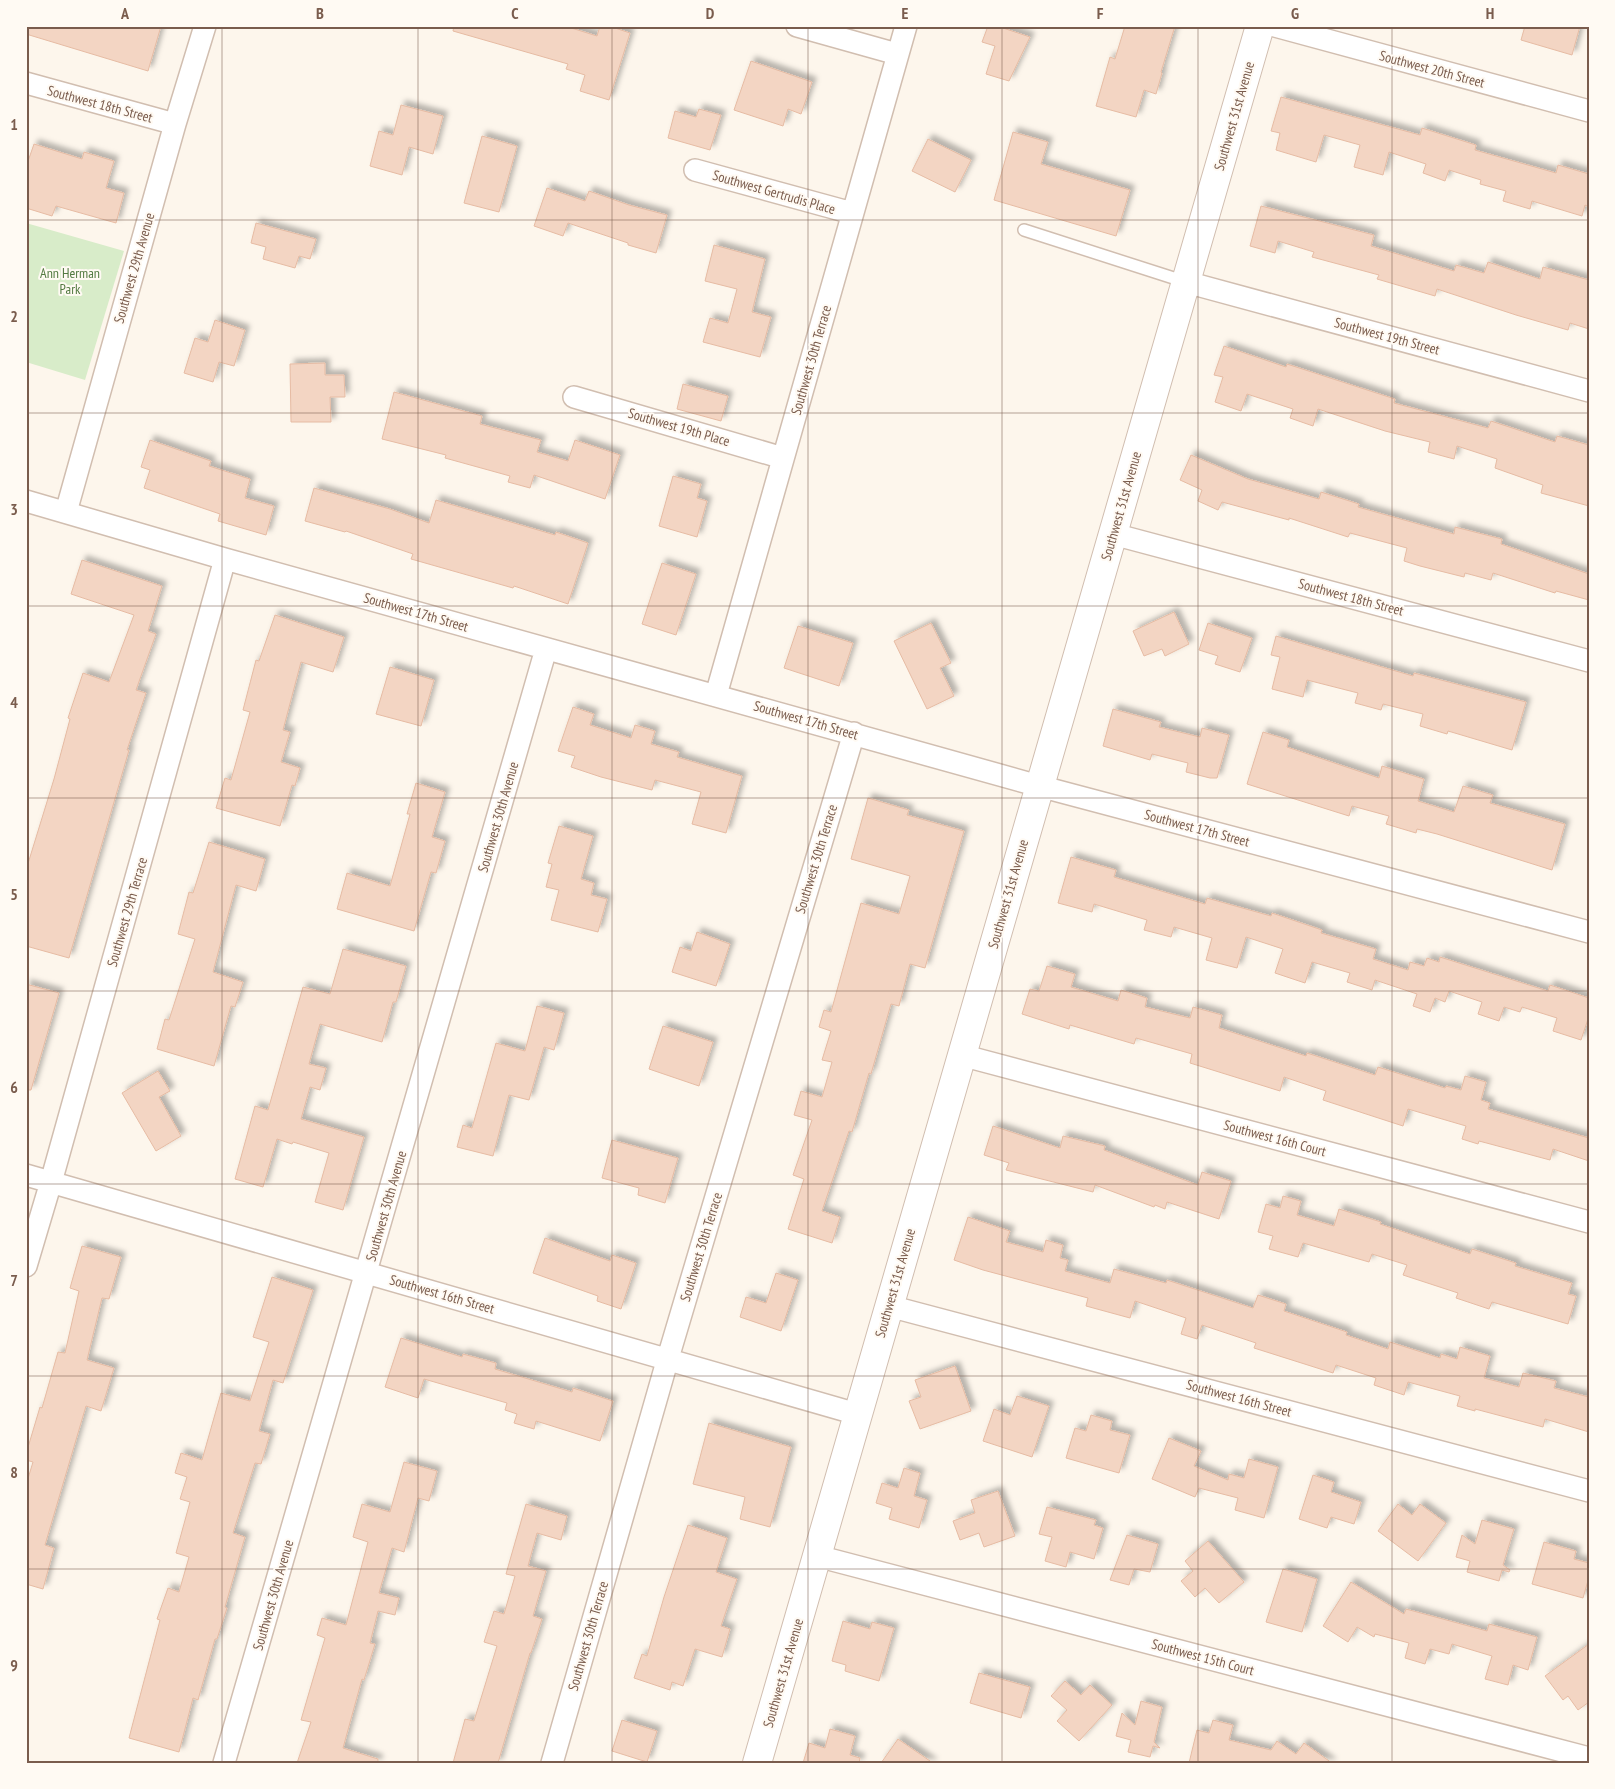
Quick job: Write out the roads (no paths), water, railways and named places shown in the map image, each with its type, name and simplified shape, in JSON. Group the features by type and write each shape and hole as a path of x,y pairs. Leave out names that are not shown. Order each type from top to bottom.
{"street":[{"name":"Southwest 29th Avenue","path":"66,512 175,124 205,26"},
{"path":"797,26 897,54"},
{"name":"Southwest 30th Terrace","path":"716,695 906,26"},
{"name":"Southwest 31st Avenue","path":"757,1763 1260,26"},
{"name":"Southwest 20th Street","path":"1275,26 1589,111"},
{"name":"Southwest 18th Street","path":"26,83 175,124"},
{"name":"Southwest Gertrudis Place","path":"695,170 852,213"},
{"name":"Southwest 19th Street","path":"1186,282 1589,391"},
{"name":"Southwest 19th Place","path":"574,396 783,458"},
{"name":"Southwest 17th Street","path":"26,501 225,559 1039,786 1589,932"},
{"name":"Southwest 18th Street","path":"1113,534 1589,661"},
{"name":"Southwest 29th Terrace","path":"26,1266 225,559"},
{"name":"Southwest 30th Avenue","path":"224,1763 546,649"},
{"name":"Southwest 30th Terrace","path":"552,1763 668,1358 854,733"},
{"name":"Southwest 16th Court","path":"961,1055 1589,1222"},
{"name":"Southwest 16th Street","path":"26,1175 858,1414"},
{"name":"Southwest 16th Street","path":"889,1306 1589,1490"},
{"name":"Southwest 15th Court","path":"817,1556 1589,1758"}],"lane":[{"path":"1024,230 1186,282"}],"park label":[{"name":"Ann Herman Park","path":"70,282"}]}
